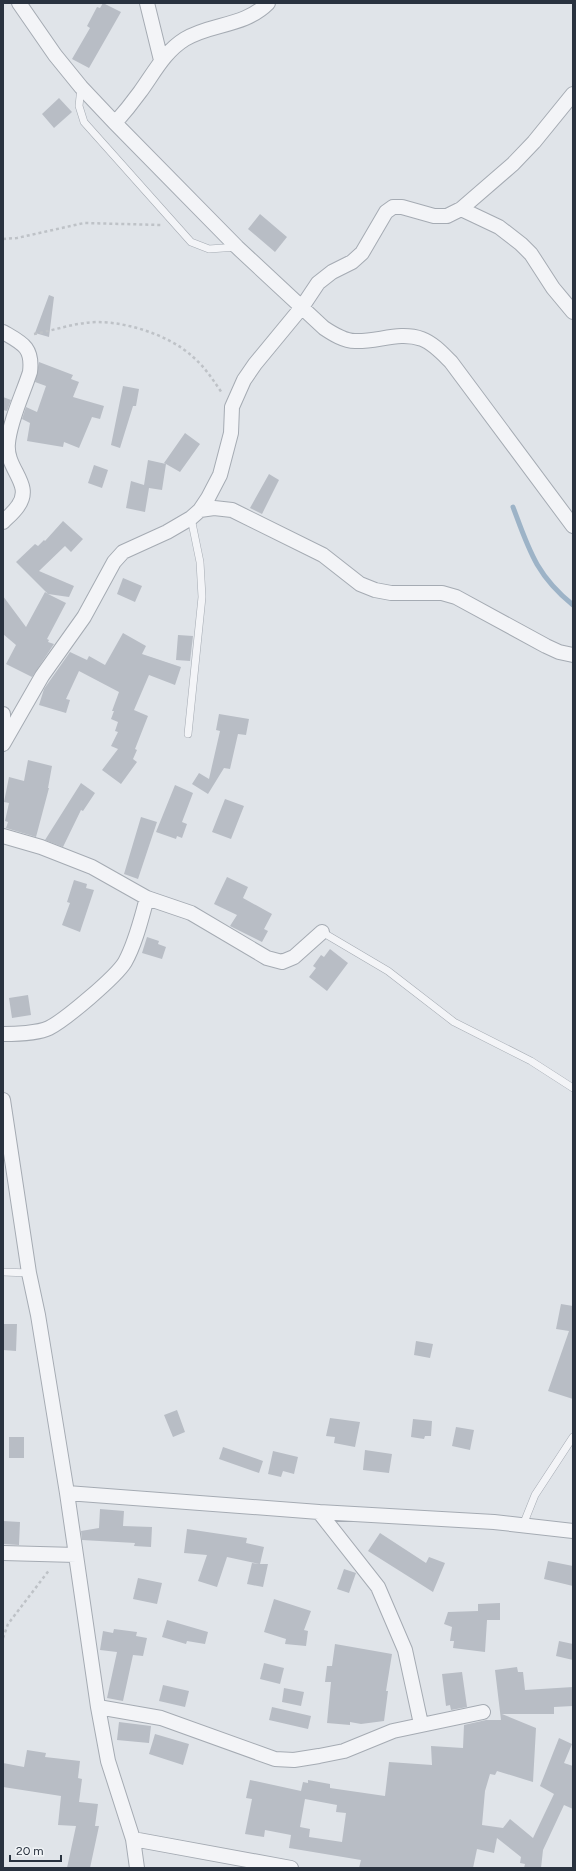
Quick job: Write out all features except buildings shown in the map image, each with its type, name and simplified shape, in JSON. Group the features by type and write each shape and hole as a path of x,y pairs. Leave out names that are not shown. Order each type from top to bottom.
{"street":[{"path":"19,3 55,55 81,87 237,247 324,328 338,337 354,341 402,335 423,339 438,349 465,381 573,526"},
{"path":"147,3 161,60"},
{"path":"115,123 141,91 161,60 186,39 233,24 251,16 268,3"},
{"path":"195,514 220,475 231,433 232,407 244,380 255,364 302,307 318,283 332,272 352,262 362,253 386,212 393,207 402,207 434,216 447,216 461,209 512,164 534,142 573,94"},
{"path":"461,209 499,228 521,244 531,254 553,288 573,312"},
{"path":"3,332 23,344 31,361 30,372 9,436 7,452 12,469 21,482 24,493 18,507 3,522"},
{"path":"3,745 42,676 84,617 114,562 123,552 167,532 195,514 214,508 232,510 323,555 360,584 375,590 391,593 442,593 456,597 553,649 573,655"},
{"path":"3,714 3,745"},
{"path":"3,836 69,857 92,867 147,898 191,913 267,958 282,962 294,957 322,932"},
{"path":"3,1034 47,1029 63,1019 115,974 124,963 132,948 147,898"},
{"path":"3,1100 29,1273 38,1315 67,1493 98,1707 108,1761 134,1839 137,1868"},
{"path":"67,1493 319,1512 523,1525 573,1531"},
{"path":"319,1512 378,1587 405,1650 421,1724"},
{"path":"3,1553 76,1556"},
{"path":"98,1707 161,1718 275,1759 294,1760 344,1751 393,1731 483,1712"},
{"path":"134,1839 291,1868"}],"lane":[{"path":"81,87 80,106 84,122 191,242 200,247 209,249 237,247"},
{"path":"188,734 202,597 195,514"},
{"path":"322,932 388,971 454,1022 531,1061 573,1088"},
{"path":"3,1272 29,1273"},
{"path":"523,1525 535,1495 573,1437"}],"path":[{"path":"3,238 17,238 84,222 176,226"},
{"path":"16,339 86,322 109,322 146,331 175,343 193,357 232,407"},
{"path":"3,1638 8,1624 61,1555"}],"waterway":[{"path":"513,507 535,561 550,583 573,605"}]}
